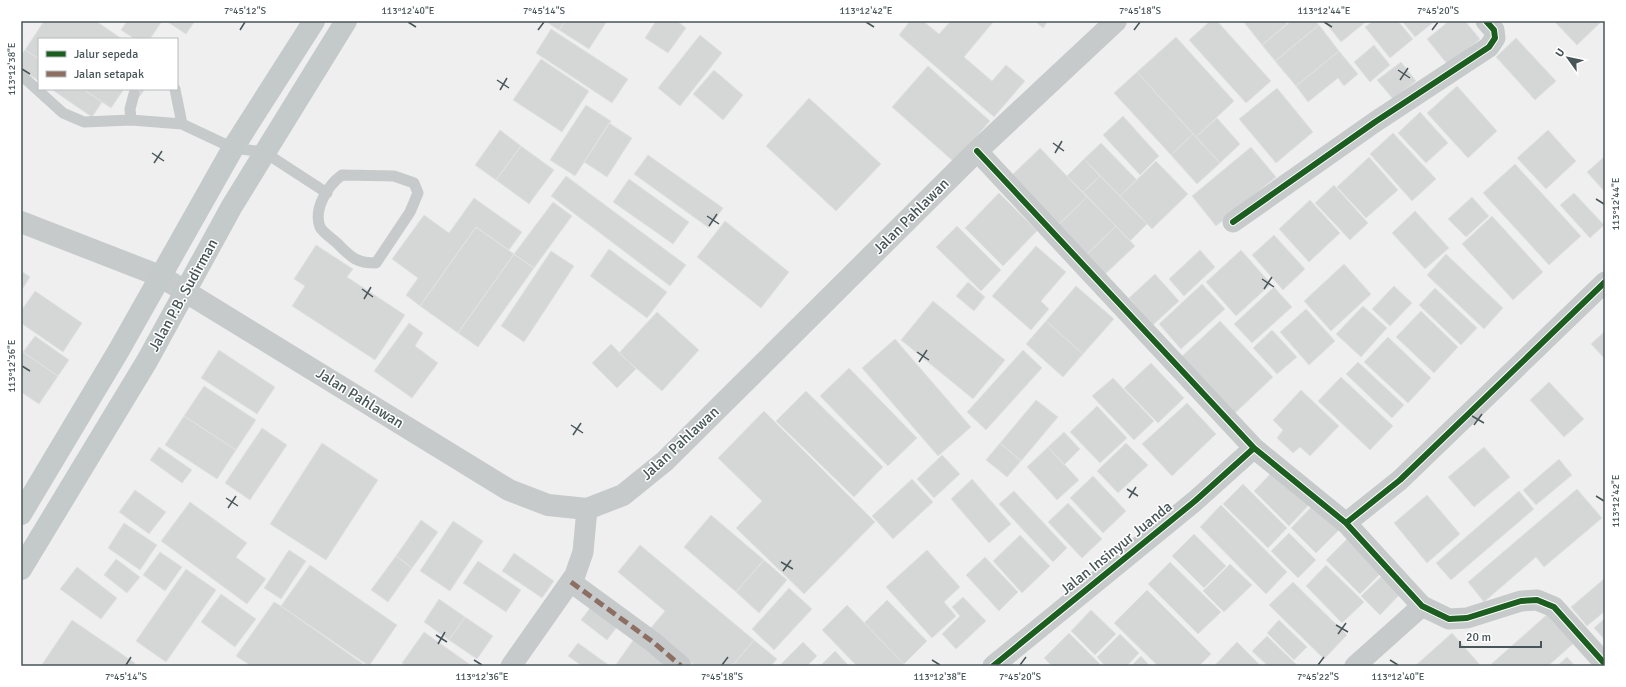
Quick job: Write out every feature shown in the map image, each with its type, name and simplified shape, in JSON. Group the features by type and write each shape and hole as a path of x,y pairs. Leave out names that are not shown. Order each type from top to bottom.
{"main road":[{"name":"Jalan P.B. Sudirman","path":"21,514 119,350 233,148 314,21"},
{"name":"Jalan P.B. Sudirman","path":"21,569 147,361 214,236 264,152 346,21"},
{"name":"Jalan Pahlawan","path":"21,222 160,276 509,490 548,506 587,509 623,495 665,461 977,151 1116,21"}],"street":[{"path":"1233,222 1374,122 1489,47 1495,38 1494,30 1486,21"},
{"path":"977,151 1254,448 1346,522 1422,606 1449,619 1467,618 1521,601 1537,600 1554,607 1605,664"},
{"path":"1346,522 1400,480 1605,282"},
{"name":"Jalan Insinyur Juanda","path":"993,666 1195,501 1254,448"},
{"path":"511,666 573,578 583,552 587,509"},
{"path":"573,578 681,666"},
{"path":"1355,666 1422,606"}],"lane":[{"path":"21,76 63,113 84,122 130,120 182,124 233,148 264,152 327,193"},
{"path":"175,90 182,124"},
{"path":"130,120 130,109 134,94"},
{"path":"342,175 394,176 414,184 418,193 410,212 376,263 365,263 354,259 321,228 318,215 320,205 327,193 334,180 342,175"}],"building":[{"path":"44,21 96,21 121,38 38,38 38,58 25,50"},
{"path":"127,21 162,21 151,38 133,38 121,30"},
{"path":"166,21 195,21 186,34"},
{"path":"545,21 565,21 559,30"},
{"path":"565,21 607,21 589,49 559,30"},
{"path":"656,21 677,21 686,28 668,53 645,38"},
{"path":"910,21 923,21 939,34 951,21 994,21 964,57 992,81 1006,65 1025,81 994,117 899,35"},
{"path":"1035,21 1048,21 1043,28"},
{"path":"1210,21 1217,21 1271,81 1246,103 1189,40"},
{"path":"1243,21 1284,21 1287,24 1262,45"},
{"path":"1291,21 1315,21 1319,25 1275,61 1262,45"},
{"path":"1324,21 1367,21 1341,42"},
{"path":"1373,21 1398,21 1413,39 1390,58 1365,27"},
{"path":"1402,21 1435,21 1415,37"},
{"path":"1449,21 1465,21 1480,39 1448,65 1427,39"},
{"path":"1554,21 1602,21 1577,45"},
{"path":"1319,25 1339,51 1296,86 1275,61"},
{"path":"551,29 628,79 612,103 536,53"},
{"path":"700,35 722,53 680,106 658,88"},
{"path":"1176,37 1234,101 1196,137 1137,72"},
{"path":"1516,38 1556,81 1535,100 1496,57"},
{"path":"1374,45 1390,65 1370,82 1354,62"},
{"path":"25,50 38,58 38,80 21,69 21,55"},
{"path":"1339,51 1358,74 1344,86 1338,78 1308,102 1296,86"},
{"path":"541,59 589,91 562,132 513,100"},
{"path":"1401,62 1416,81 1393,99 1377,80"},
{"path":"928,66 990,121 954,162 892,107"},
{"path":"714,70 743,95 723,120 693,94"},
{"path":"1137,72 1193,134 1171,155 1114,93"},
{"path":"1457,86 1497,131 1468,158 1427,113"},
{"path":"1277,88 1313,132 1276,163 1239,119"},
{"path":"52,90 84,90 102,102 92,117"},
{"path":"84,90 123,90 111,108"},
{"path":"128,90 144,90 139,97"},
{"path":"809,98 881,164 836,211 766,146"},
{"path":"586,105 611,121 575,176 550,160"},
{"path":"1420,112 1448,143 1426,163 1398,133"},
{"path":"1123,116 1159,156 1140,175 1103,135"},
{"path":"1217,118 1240,144 1220,163 1196,137"},
{"path":"609,123 632,138 607,177 584,162"},
{"path":"500,130 521,146 496,180 475,165"},
{"path":"1548,130 1576,161 1546,189 1517,158"},
{"path":"1393,133 1436,179 1412,201 1370,154"},
{"path":"1193,134 1220,163 1197,184 1171,155"},
{"path":"1101,143 1137,180 1120,196 1084,159"},
{"path":"521,146 554,170 529,204 496,180"},
{"path":"1251,147 1276,177 1216,226 1192,196"},
{"path":"1040,148 1087,197 1055,228 1008,179"},
{"path":"648,155 723,208 709,228 634,174"},
{"path":"1369,157 1398,190 1366,218 1337,187"},
{"path":"1605,157 1605,192 1587,172"},
{"path":"1084,159 1100,176 1083,192 1067,176"},
{"path":"1156,161 1188,194 1152,229 1120,196"},
{"path":"1515,164 1581,236 1549,265 1483,193"},
{"path":"566,176 686,265 670,286 551,196"},
{"path":"1100,176 1147,224 1130,241 1083,192"},
{"path":"629,179 689,222 673,244 613,202"},
{"path":"1334,185 1368,223 1350,240 1315,203"},
{"path":"999,193 1037,231 1003,266 965,228"},
{"path":"1574,193 1604,225 1590,238 1560,205"},
{"path":"1087,197 1116,226 1083,258 1055,228"},
{"path":"1472,197 1489,216 1466,237 1448,219"},
{"path":"474,198 522,232 509,250 476,227 420,306 406,295 418,278 392,259 424,215 449,233"},
{"path":"1310,200 1340,233 1309,262 1279,229"},
{"path":"553,202 572,216 534,268 514,254"},
{"path":"1415,211 1449,248 1425,269 1392,233"},
{"path":"1492,216 1543,272 1513,300 1462,244"},
{"path":"725,221 789,272 761,308 697,257"},
{"path":"957,226 1001,270 981,291 936,247"},
{"path":"1116,226 1135,246 1102,277 1083,258"},
{"path":"476,227 514,254 458,333 420,306"},
{"path":"1274,235 1305,269 1283,290 1252,255"},
{"path":"316,245 353,269 347,277 405,315 375,360 292,306 305,286 294,279"},
{"path":"1036,246 1066,272 1041,301 1049,309 1031,330 992,296"},
{"path":"609,249 667,292 647,318 590,276"},
{"path":"1200,250 1215,267 1184,296 1169,279"},
{"path":"1241,250 1271,284 1236,316 1206,282"},
{"path":"551,251 574,266 524,342 501,326"},
{"path":"514,254 534,268 478,347 458,333"},
{"path":"1446,254 1503,308 1484,329 1427,275"},
{"path":"1344,264 1371,294 1331,331 1304,301"},
{"path":"21,271 30,277 21,291"},
{"path":"1155,274 1179,301 1153,325 1129,298"},
{"path":"968,282 985,297 974,311 956,296"},
{"path":"1202,284 1225,309 1181,349 1159,324"},
{"path":"1076,286 1114,319 1083,354 1046,321"},
{"path":"1394,286 1412,303 1390,326 1372,309"},
{"path":"1274,287 1292,307 1252,343 1234,324"},
{"path":"1435,288 1477,328 1461,345 1419,305"},
{"path":"35,291 82,323 63,352 21,323 21,311"},
{"path":"933,301 1005,360 973,399 901,340"},
{"path":"1363,306 1387,328 1361,357 1336,334"},
{"path":"1306,309 1335,341 1309,365 1280,332"},
{"path":"1421,311 1458,347 1434,373 1396,337"},
{"path":"657,312 699,350 662,391 619,353"},
{"path":"1046,321 1083,354 1063,377 1026,344"},
{"path":"1220,321 1273,377 1232,416 1179,359"},
{"path":"409,323 423,333 415,346 438,363 412,398 374,371"},
{"path":"1272,330 1297,357 1277,374 1253,348"},
{"path":"1605,331 1605,359 1591,344"},
{"path":"35,336 69,360 58,376 23,352"},
{"path":"1388,337 1431,378 1408,403 1364,362"},
{"path":"895,339 971,427 938,456 862,368"},
{"path":"611,344 636,369 617,388 592,363"},
{"path":"219,350 275,387 257,414 201,378"},
{"path":"1023,350 1042,368 986,430 967,412"},
{"path":"23,352 58,376 39,404 21,392 21,355"},
{"path":"1358,362 1404,405 1392,418 1346,374"},
{"path":"1151,363 1184,398 1158,423 1124,388"},
{"path":"849,368 917,438 888,466 820,396"},
{"path":"1341,377 1393,426 1370,450 1318,401"},
{"path":"1113,378 1154,421 1134,440 1092,396"},
{"path":"1549,382 1584,419 1564,437 1530,400"},
{"path":"204,386 256,420 236,450 184,416"},
{"path":"1301,390 1339,426 1310,456 1300,447 1293,453 1277,438 1283,430 1273,420"},
{"path":"806,391 883,467 854,497 776,421"},
{"path":"1036,400 1058,417 1021,461 1000,443"},
{"path":"1187,403 1216,434 1172,476 1142,444"},
{"path":"1097,406 1127,438 1100,463 1070,432"},
{"path":"764,411 875,522 804,594 736,528 762,501 718,458"},
{"path":"184,416 236,450 217,479 165,445"},
{"path":"262,428 287,445 250,500 225,483"},
{"path":"1064,432 1080,449 1064,465 1048,447"},
{"path":"322,443 378,480 326,560 270,524"},
{"path":"1000,443 1021,461 1007,477 986,460"},
{"path":"1126,443 1148,465 1118,493 1097,471"},
{"path":"159,447 192,470 182,483 150,460"},
{"path":"1048,447 1079,480 1057,500 1027,467"},
{"path":"1484,447 1510,477 1474,507 1448,477"},
{"path":"942,455 960,474 934,498 917,479"},
{"path":"1559,459 1572,475 1536,505 1523,490"},
{"path":"1275,469 1310,504 1289,526 1254,491"},
{"path":"1093,476 1126,511 1103,533 1070,498"},
{"path":"912,479 933,502 893,539 872,516"},
{"path":"972,479 1011,524 989,543 951,499"},
{"path":"1243,484 1287,528 1268,548 1223,504"},
{"path":"1577,489 1602,518 1544,567 1536,557 1484,602 1468,582"},
{"path":"135,490 166,512 149,534 119,512"},
{"path":"1014,491 1067,548 1053,562 999,504"},
{"path":"1519,491 1534,509 1451,580 1436,563"},
{"path":"1427,495 1460,534 1427,563 1394,523"},
{"path":"190,502 247,543 236,557 266,579 247,604 161,541"},
{"path":"1068,503 1102,539 1082,558 1048,522"},
{"path":"1314,504 1339,530 1316,553 1291,528"},
{"path":"1221,505 1287,572 1266,594 1200,527"},
{"path":"711,515 764,560 736,592 684,547"},
{"path":"421,520 438,532 412,568 396,556"},
{"path":"453,521 483,541 450,591 420,571"},
{"path":"124,523 157,545 140,570 108,548"},
{"path":"1289,533 1316,560 1298,578 1271,551"},
{"path":"1194,534 1226,566 1204,588 1172,556"},
{"path":"1020,535 1050,566 1022,593 993,561"},
{"path":"1348,538 1382,572 1360,594 1326,560"},
{"path":"640,545 754,640 732,666 695,666 650,629 665,611 618,572"},
{"path":"289,550 306,561 281,599 264,588"},
{"path":"927,550 960,587 944,602 956,616 932,638 886,587"},
{"path":"160,552 182,567 165,591 143,575"},
{"path":"514,553 554,581 542,598 502,571"},
{"path":"396,556 412,568 388,602 371,590"},
{"path":"985,557 1018,592 999,611 966,575"},
{"path":"116,559 140,577 127,593 104,575"},
{"path":"764,560 787,580 759,613 736,592"},
{"path":"478,561 521,590 506,612 463,583"},
{"path":"1170,562 1221,612 1198,634 1148,584"},
{"path":"1230,564 1252,585 1224,612 1203,591"},
{"path":"310,565 397,625 369,666 281,606"},
{"path":"1326,565 1364,602 1342,623 1306,586"},
{"path":"77,567 117,598 101,619 60,589"},
{"path":"186,569 216,590 166,662 136,641"},
{"path":"1385,573 1403,591 1380,615 1361,596"},
{"path":"1605,578 1605,611 1587,626 1571,607"},
{"path":"1293,582 1347,635 1324,659 1269,605"},
{"path":"789,588 812,609 774,650 752,629"},
{"path":"1147,590 1211,654 1199,666 1158,666 1114,623"},
{"path":"221,594 256,619 235,647 201,622"},
{"path":"963,597 986,621 956,649 942,634 960,616 952,607"},
{"path":"439,599 465,617 449,640 424,622"},
{"path":"887,600 927,641 904,664 864,623"},
{"path":"274,602 366,666 251,666 236,656"},
{"path":"593,604 620,623 607,640 581,620"},
{"path":"847,605 904,664 902,666 857,666 822,630"},
{"path":"1091,610 1116,634 1095,655 1071,631"},
{"path":"1550,612 1576,641 1548,666 1489,666"},
{"path":"465,617 493,636 477,659 449,640"},
{"path":"1605,618 1605,640 1594,628"},
{"path":"72,620 135,663 133,666 41,666"},
{"path":"1279,620 1307,647 1294,660 1267,633"},
{"path":"424,632 472,666 406,666 402,663"},
{"path":"1069,633 1102,666 1052,666 1044,658"},
{"path":"1452,633 1481,666 1415,666"},
{"path":"1120,634 1139,653 1127,666 1105,666 1097,657"},
{"path":"1267,636 1298,666 1268,666 1252,651"},
{"path":"634,639 672,666 615,666"},
{"path":"754,640 777,659 771,666 732,666"},
{"path":"803,642 817,656 807,666 779,666"},
{"path":"1237,642 1261,666 1214,666"},
{"path":"578,643 610,666 582,666 568,656"},
{"path":"835,651 849,666 820,666"},
{"path":"1141,656 1150,666 1131,666"},
{"path":"1567,657 1575,666 1557,666"}],"marked path":[{"path":"571,582 653,642 681,666"}],"cycle path":[{"path":"1233,222 1375,122 1489,47 1495,38 1494,30 1486,21"},
{"path":"977,151 1254,448 1346,523 1422,606 1449,619 1467,618 1521,601 1537,600 1554,607 1605,664"},
{"path":"1346,523 1400,480 1605,282"},
{"path":"993,666 1195,501 1254,448"}]}
